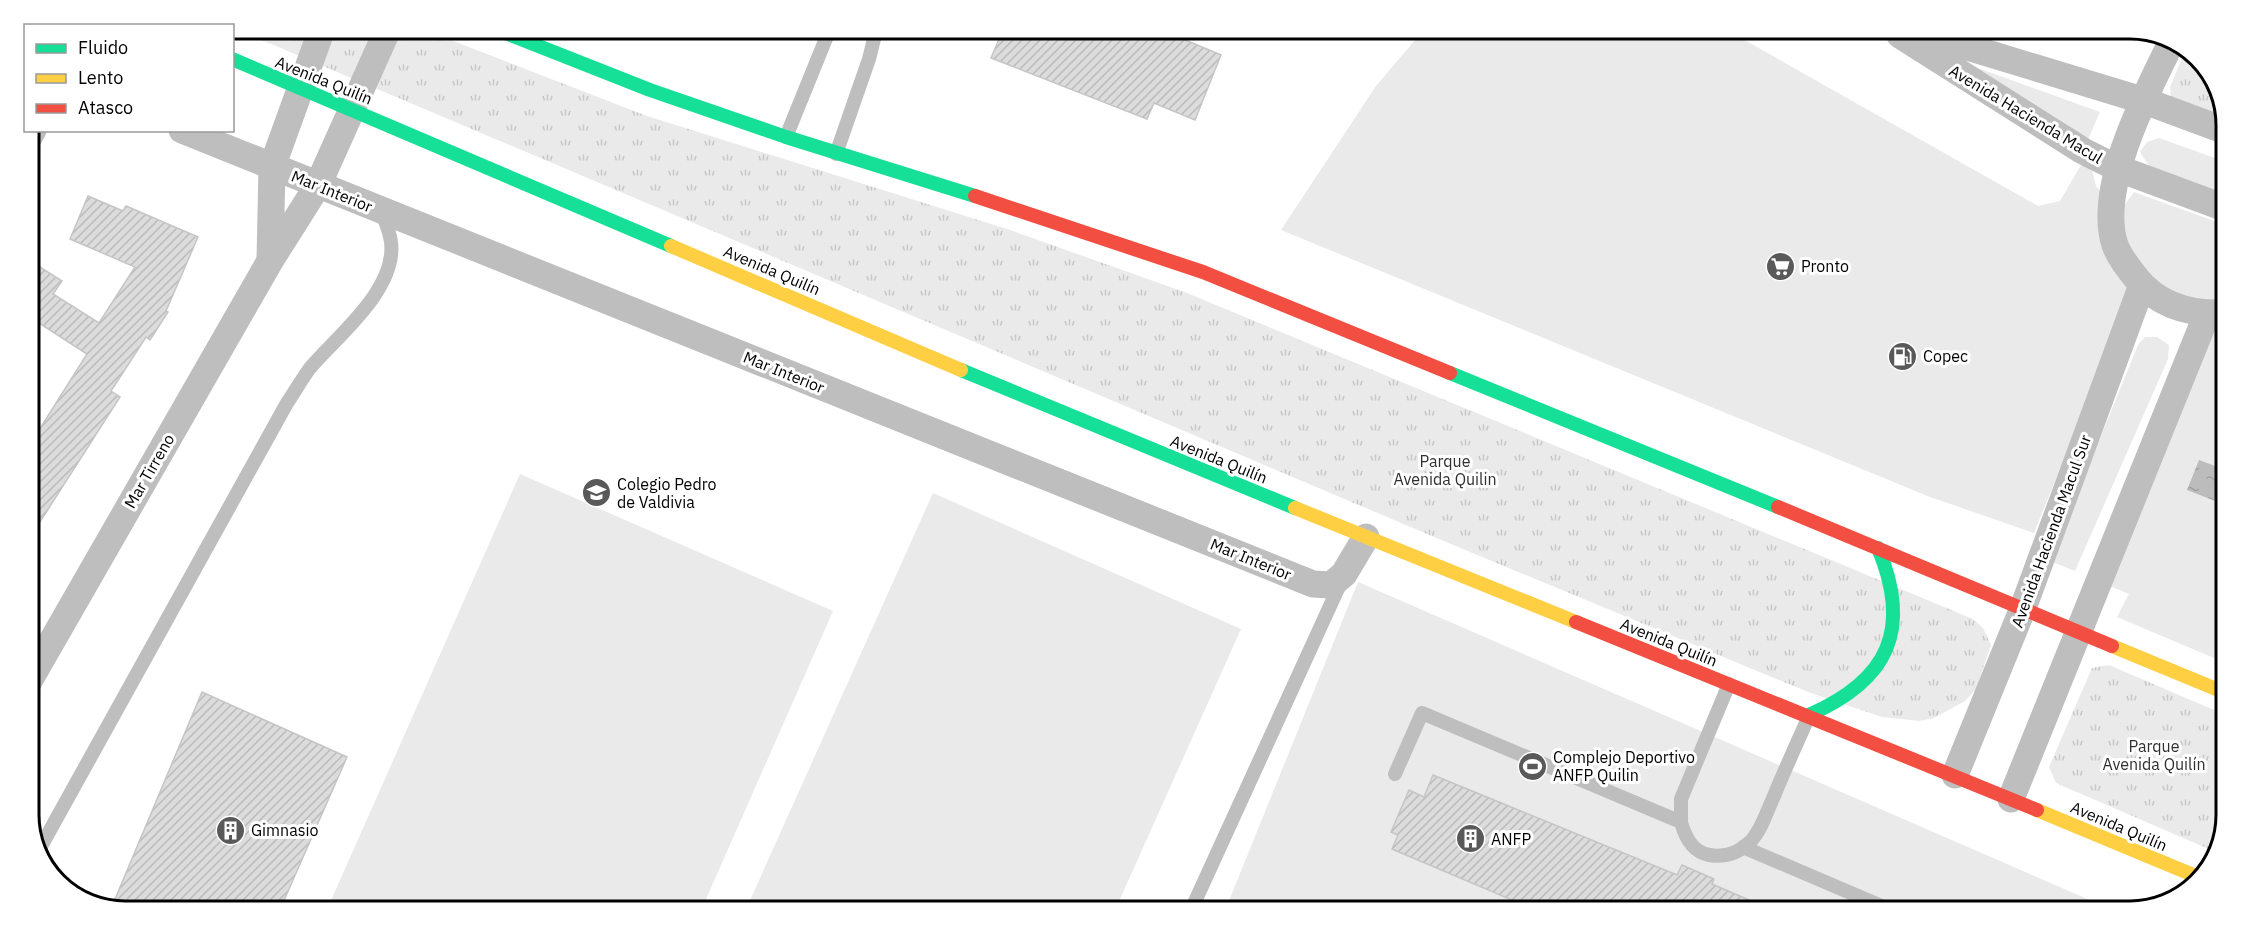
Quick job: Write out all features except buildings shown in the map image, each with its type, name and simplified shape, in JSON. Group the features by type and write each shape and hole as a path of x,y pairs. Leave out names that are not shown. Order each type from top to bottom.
{"main road":[{"path":"521,39 650,90 786,137 959,191 1203,272 2216,689"},
{"name":"Avenida Quilín","path":"234,60 1034,401 1809,715 2192,875"},
{"path":"1809,715 1827,709 1859,689 1882,659 1889,642 1895,600 1887,564 1878,548"}],"street":[{"name":"Mar Tirreno","path":"270,261 272,167 318,39"},
{"name":"Mar Tirreno","path":"39,664 270,261 318,185 354,110 384,39"},
{"name":"Avenida Hacienda Macul","path":"1906,39 2082,151 2117,168 2216,205"},
{"name":"Avenida Hacienda Macul","path":"1943,39 2145,101 2216,127"},
{"path":"1992,39 2004,57"},
{"path":"2011,799 2080,632 2154,440 2216,313 2186,311 2160,301 2142,285 2123,262 2115,243 2112,205 2117,168 2168,49"},
{"name":"Mar Interior","path":"187,132 1313,584 1331,585 1344,574"},
{"name":"Avenida Hacienda Macul Sur","path":"1955,775 2023,608 2142,285"},
{"path":"1344,574 1366,537"}],"lane":[{"path":"786,137 827,39"},
{"path":"836,154 874,39"},
{"path":"43,841 287,403 310,368 360,317 380,285 389,263 392,244 381,210"},
{"path":"1195,901 1344,574"},
{"path":"1730,684 1681,799 1681,822 1684,835 1695,848 1707,855 1733,854 1743,847 1760,828 1809,715"},
{"path":"1395,774 1422,714 1681,822"},
{"path":"1743,847 1870,901"}],"green space":[{"name":"Parque Avenida Quilin","path":"260,39 448,39 647,116 1010,230 1187,293 1973,619 1983,628 1991,645 1976,689 1965,701 1934,718 1920,721 1882,717 1808,692 1446,542"},
{"path":"1416,39 1743,39 2038,206 2060,201 2088,153 2096,186 2104,196 2131,292 2034,533 1930,497 1281,230 1376,86"},
{"path":"1947,57 2100,112 2083,151"},
{"path":"2182,57 2191,64 2207,87 2215,116 2171,98 2170,87"},
{"path":"2159,138 2216,158 2216,196 2151,169 2140,152 2147,142"},
{"path":"2134,192 2216,222 2216,303 2163,294 2126,251 2120,211"},
{"path":"2216,324 2216,659 2117,617 2129,594 2105,584"},
{"path":"2145,337 2157,337 2169,345 2168,359 2075,571 2050,561 2138,345"},
{"path":"520,474 833,611 705,901 331,901"},
{"path":"933,493 1241,629 1119,901 750,901"},
{"name":"Complejo Deportivo ANFP Quilin","path":"1358,582 2092,901 1229,901"},
{"name":"Parque Avenida Quilín","path":"2109,665 2216,711 2216,815 2209,849 2056,783 2049,767 2092,668"}],"water":[{"path":"2199,460 2216,466 2216,501 2187,490"}],"traffic: fast":[{"path":"521,39 650,90 786,137 975,196"},
{"path":"234,60 671,246"},
{"path":"961,370 1295,508"},
{"path":"1450,373 1778,507"},
{"path":"1809,715 1858,686 1875,668 1886,649 1892,627 1893,603 1888,577 1878,548"}],"traffic: slow":[{"path":"671,246 961,370"},
{"path":"1295,508 1576,622"},
{"path":"2112,646 2216,689"},
{"path":"2037,810 2192,875"}],"traffic: jam":[{"path":"975,196 1203,272 1450,373"},
{"path":"1778,507 2112,646"},
{"path":"1576,622 2037,810"}],"place":[{"name":"Pronto","path":"1780,266"},
{"name":"Copec","path":"1902,356"},
{"name":"Colegio Pedro de Valdivia","path":"596,493"},
{"name":"Complejo Deportivo ANFP Quilin","path":"1532,766"},
{"name":"Gimnasio","path":"230,830"},
{"name":"ANFP","path":"1470,839"}]}
